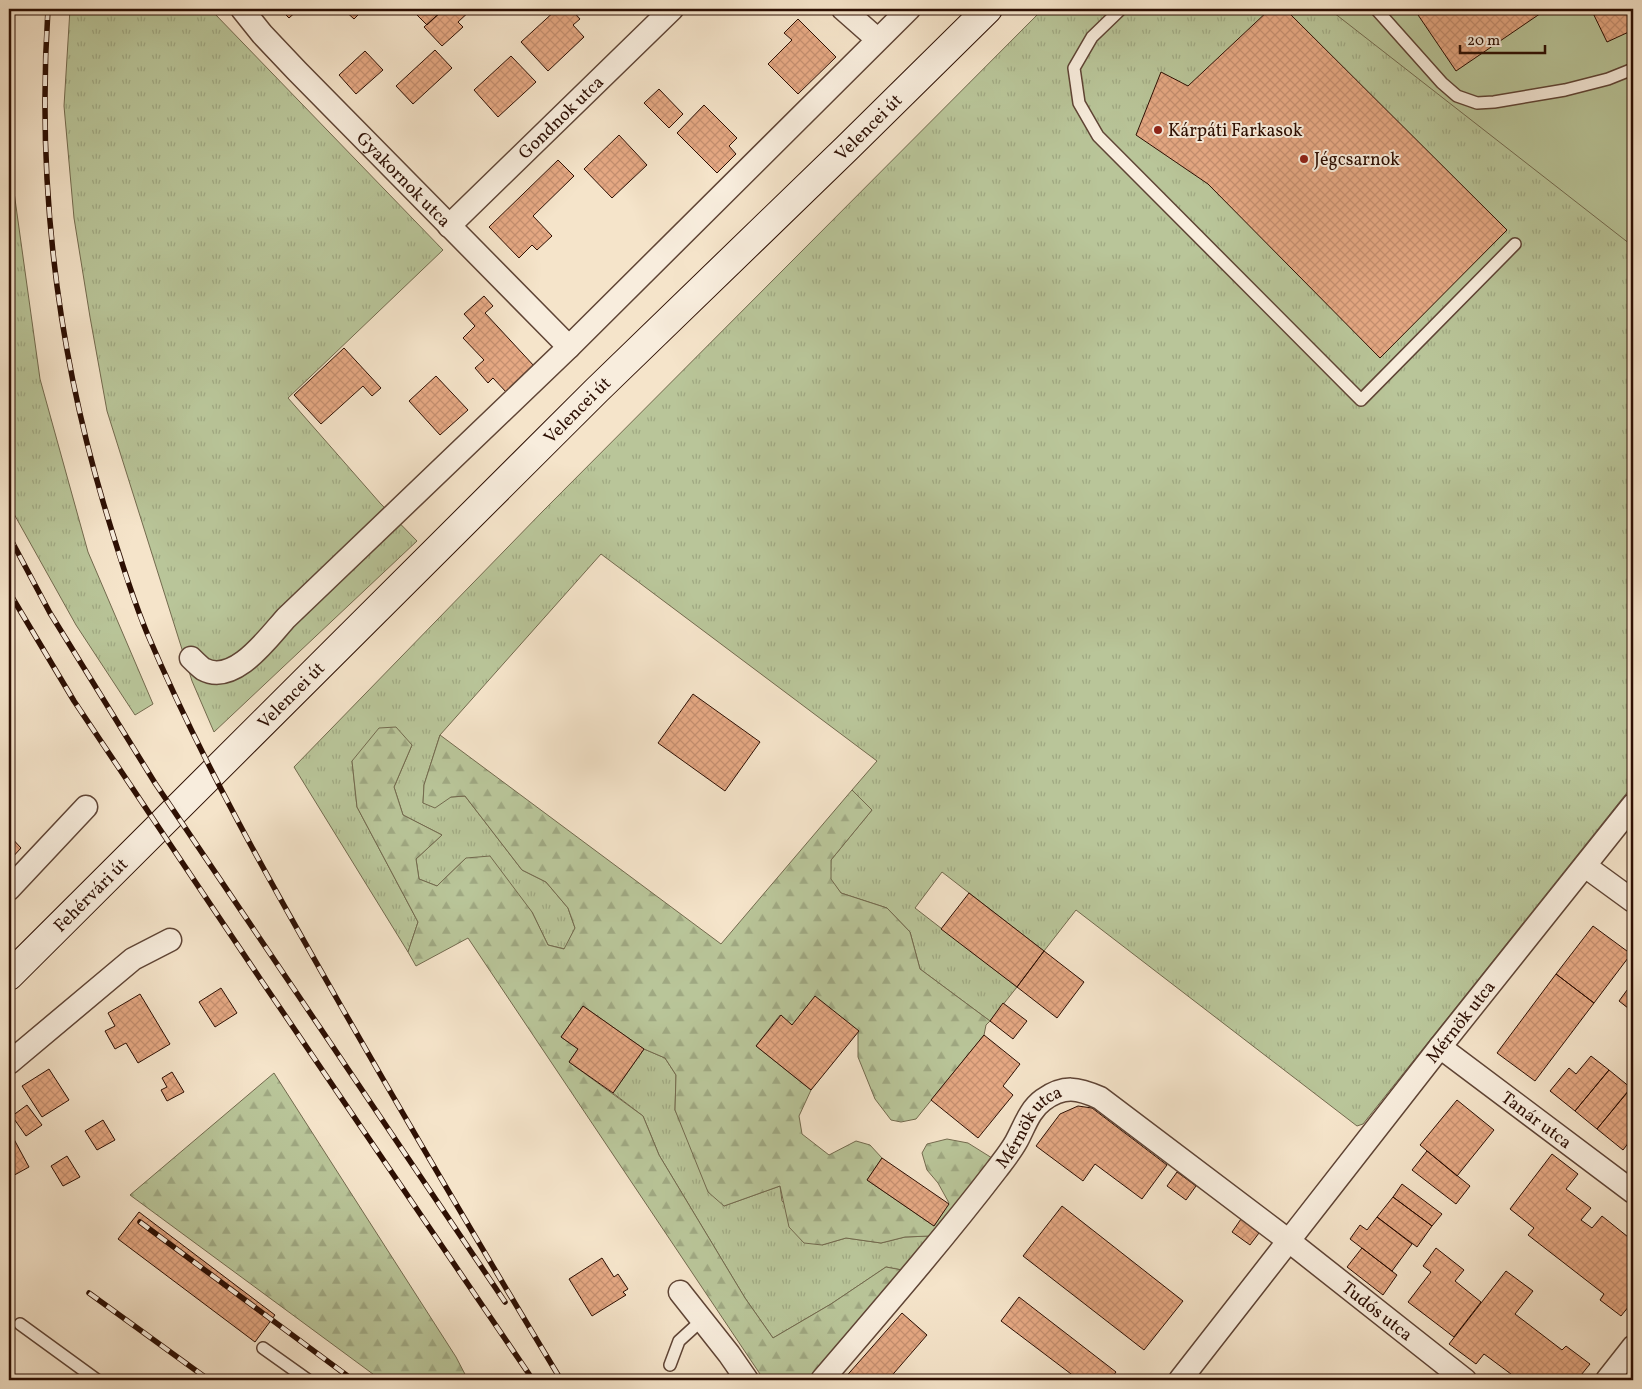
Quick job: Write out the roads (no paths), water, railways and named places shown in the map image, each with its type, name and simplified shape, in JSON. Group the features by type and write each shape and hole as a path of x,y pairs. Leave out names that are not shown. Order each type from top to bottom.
{"main road":[{"name":"Velencei út","path":"171,814 590,397 988,9"},
{"name":"Fehérvári út","path":"9,976 171,814"}],"street":[{"name":"Gyakornok utca","path":"242,9 262,34 297,71 568,346"},
{"name":"Gondnok utca","path":"449,226 672,9"},
{"path":"844,9 877,39"},
{"path":"191,658 202,668 213,672 228,671 242,664 286,618 568,346 908,9"},
{"name":"Mérnök utca","path":"1180,1380 1440,1047 1633,805"},
{"path":"9,889 86,807"},
{"path":"1585,866 1633,901"},
{"path":"9,1063 134,959 170,940"},
{"name":"Tanár utca","path":"1440,1047 1633,1192"},
{"name":"Mérnök utca","path":"822,1380 930,1254 998,1168 1016,1142 1030,1115 1042,1101 1060,1091 1080,1089 1100,1098 1289,1240"},
{"name":"Tudós utca","path":"1289,1240 1466,1380"},
{"path":"680,1292 747,1380"},
{"path":"1607,1380 1633,1347"}],"lane":[{"path":"1121,9 1092,38 1074,68 1079,104 1098,136 1361,400 1515,244"},
{"path":"1376,9 1442,83 1457,96 1477,102 1494,102 1565,90 1608,79 1633,69"},
{"path":"670,1365 679,1341 702,1320"},
{"path":"20,1324 97,1380"},
{"path":"263,1348 308,1380"}],"railway":[{"path":"48,9 45,135 48,197 62,322 87,444 129,586 147,633 190,727 261,864 392,1095 561,1380"},
{"path":"9,536 50,613 155,783 505,1302"},
{"path":"9,592 74,701 533,1380"},
{"path":"140,1222 353,1380"},
{"path":"89,1293 209,1380"}],"place":[{"name":"Kárpáti Farkasok","path":"1158,130"},
{"name":"Jégcsarnok","path":"1304,159"}]}
